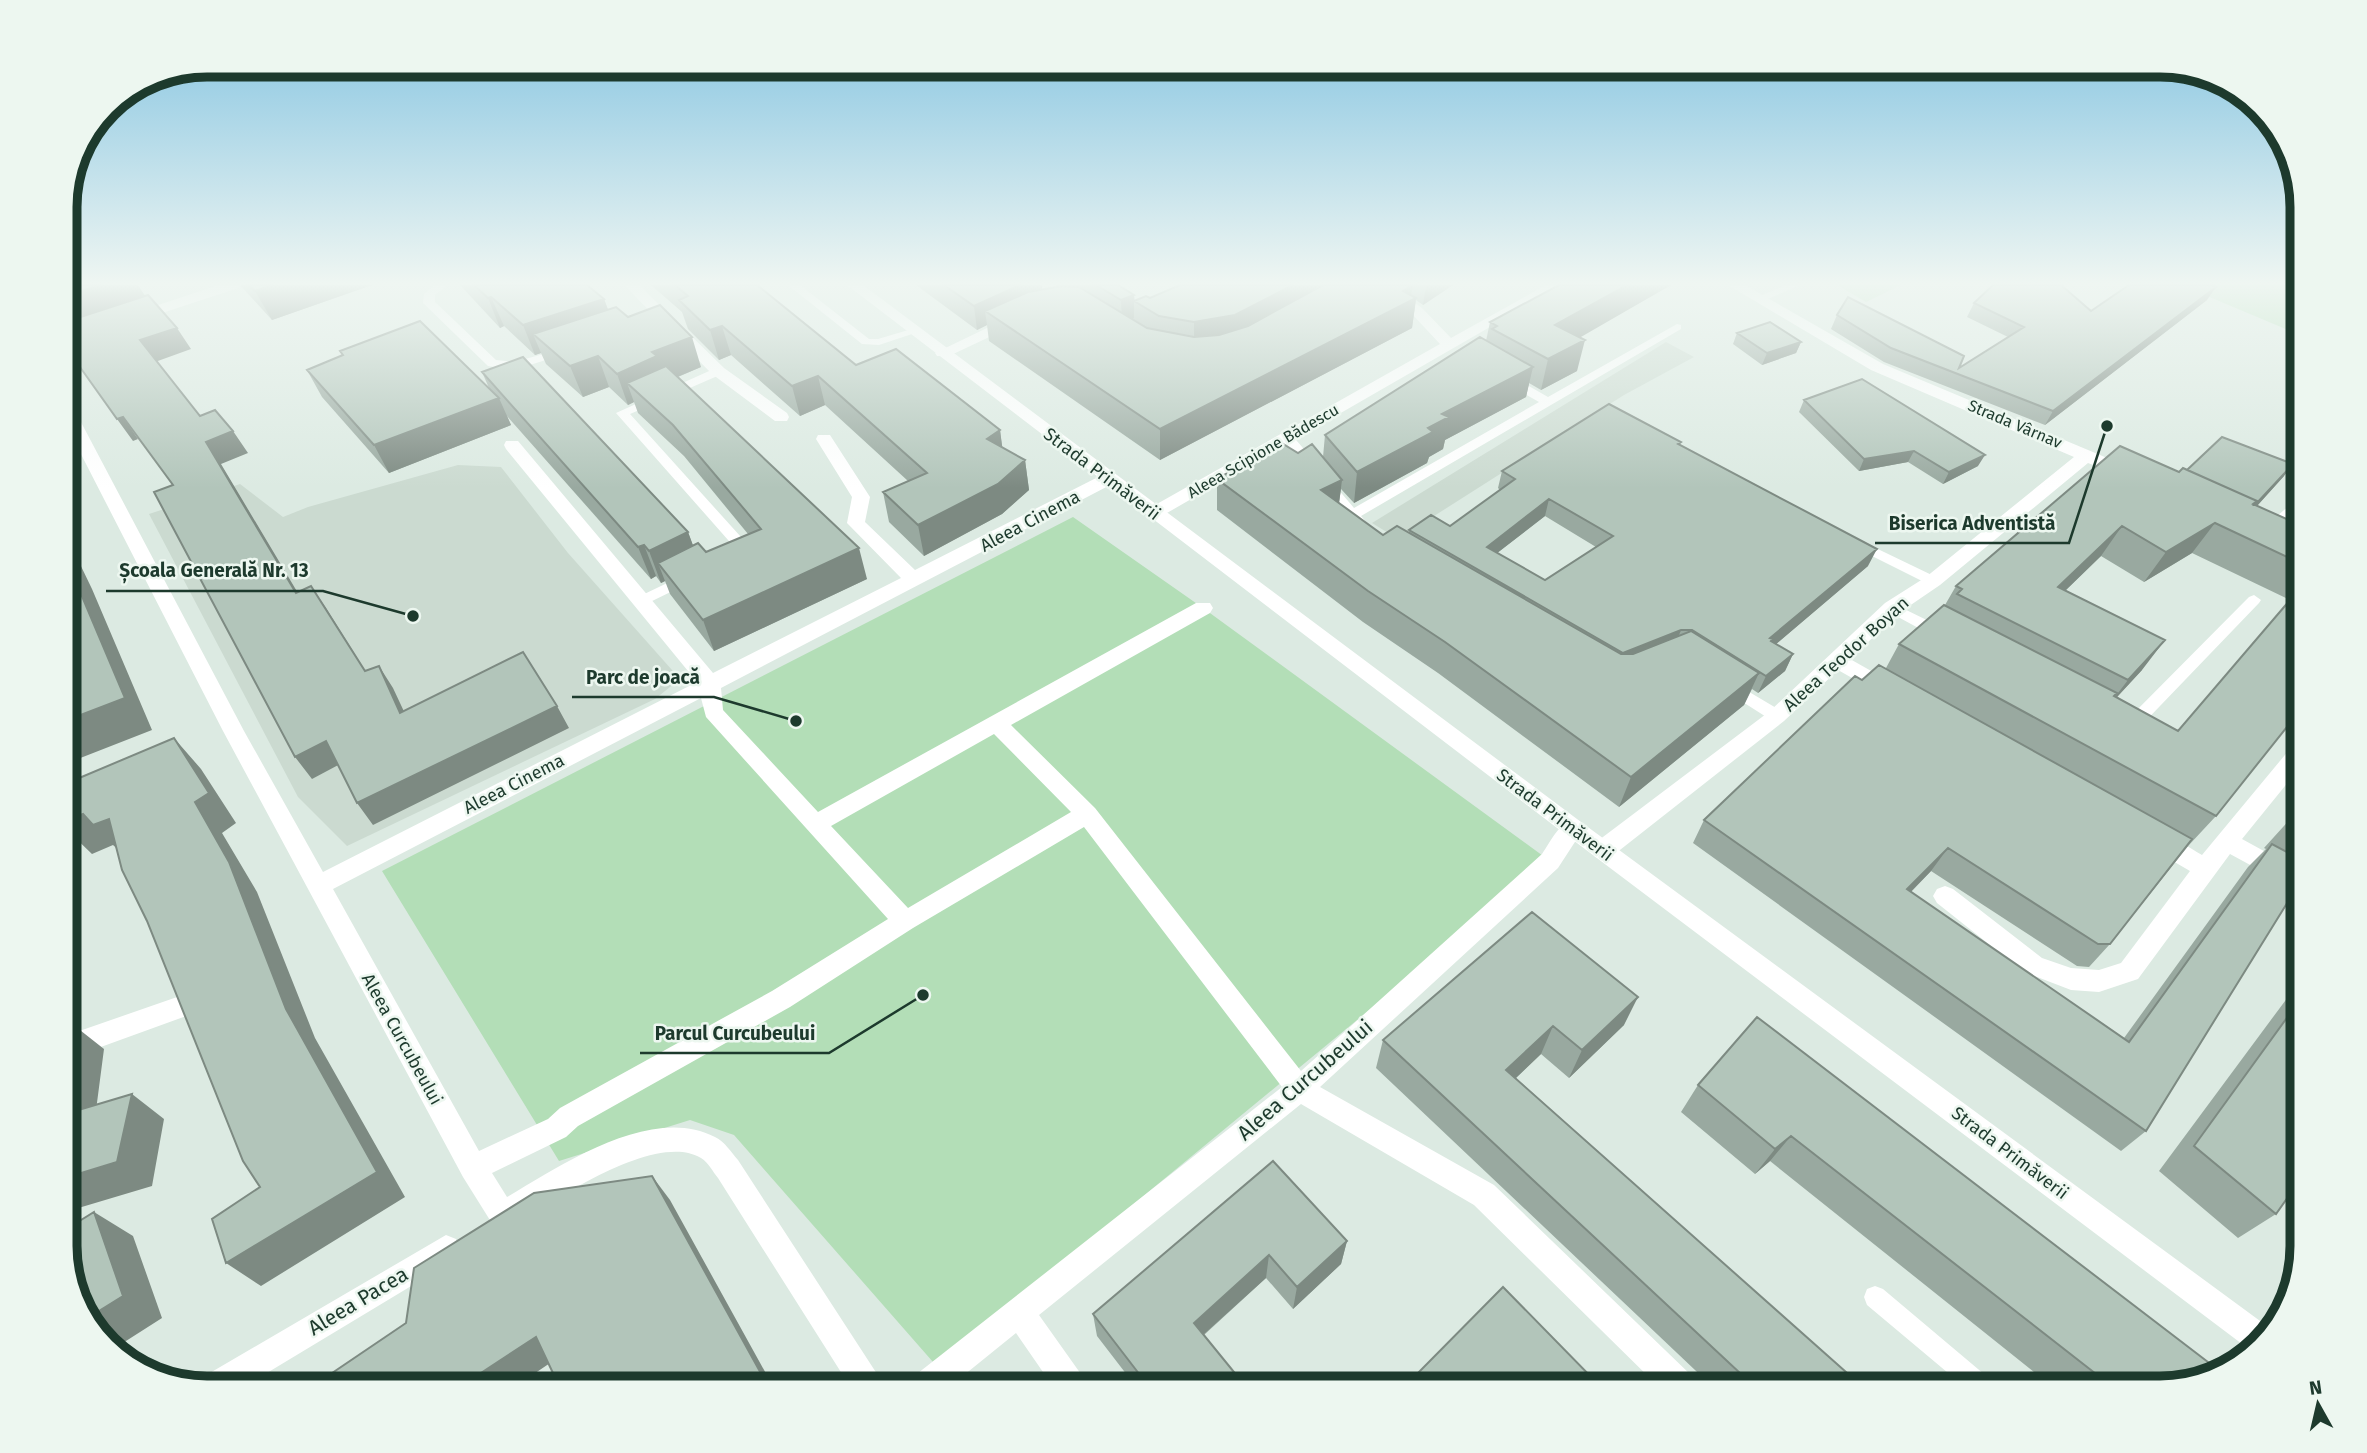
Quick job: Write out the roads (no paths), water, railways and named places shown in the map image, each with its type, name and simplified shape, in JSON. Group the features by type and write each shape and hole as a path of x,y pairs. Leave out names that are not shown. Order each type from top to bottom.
{"street":[{"path":"697,353 781,417"},
{"name":"Strada Primăverii","path":"943,353 1573,828 2254,1335"},
{"name":"Aleea Scipione Bădescu","path":"1153,513 1287,437 1449,353"},
{"name":"Strada Vârnav","path":"1852,353 1877,367 2138,478"},
{"name":"Aleea Curcubeului","path":"77,430 234,732 472,1168 484,1227"},
{"path":"824,439 861,497 856,523 914,580"},
{"path":"512,445 710,683 713,712 905,921"},
{"name":"Aleea Teodor Boyan","path":"1603,850 1777,716 1892,608 1933,580 2087,455"},
{"name":"Aleea Cinema","path":"317,886 1108,479"},
{"path":"2264,536 2290,513"},
{"path":"817,823 1203,608"},
{"path":"1836,660 1907,701"},
{"path":"997,724 1087,814 1300,1089 1484,1195 1670,1376"},
{"path":"1945,896 2033,965 2071,979 2099,981 2129,971 2205,869 2230,842 2290,765"},
{"path":"472,1168 557,1128 569,1117 781,999 905,921 1087,814"},
{"name":"Aleea Curcubeului","path":"940,1376 1300,1089 1550,861 1573,828"},
{"path":"2133,828 2205,869"},
{"path":"2230,842 2290,876"},
{"path":"77,1044 180,1007"},
{"path":"484,1227 616,1153 671,1138 707,1146 729,1169 860,1376"},
{"name":"Aleea Pacea","path":"234,1376 484,1227"},
{"path":"1020,1314 1064,1376"}],"lane":[{"path":"481,353 492,363 514,366 561,353"},
{"path":"1354,514 1631,353"},
{"path":"718,371 622,413 746,550 722,562"},
{"path":"1498,373 1546,401"},
{"path":"1287,437 1368,534 1380,541"},
{"path":"1838,534 1933,580"},
{"path":"641,601 699,573"},
{"path":"2113,725 2126,731 2254,600"},
{"path":"1892,608 1954,641"},
{"path":"1712,675 1777,716"},
{"path":"1875,1297 1969,1376"}],"place":[{"name":"Biserica Adventistă","path":"2107,426"},
{"name":"Școala Generală Nr. 13","path":"413,616"},
{"name":"Parc de joacă","path":"796,721"},
{"name":"Parcul Curcubeului","path":"923,995"}]}
